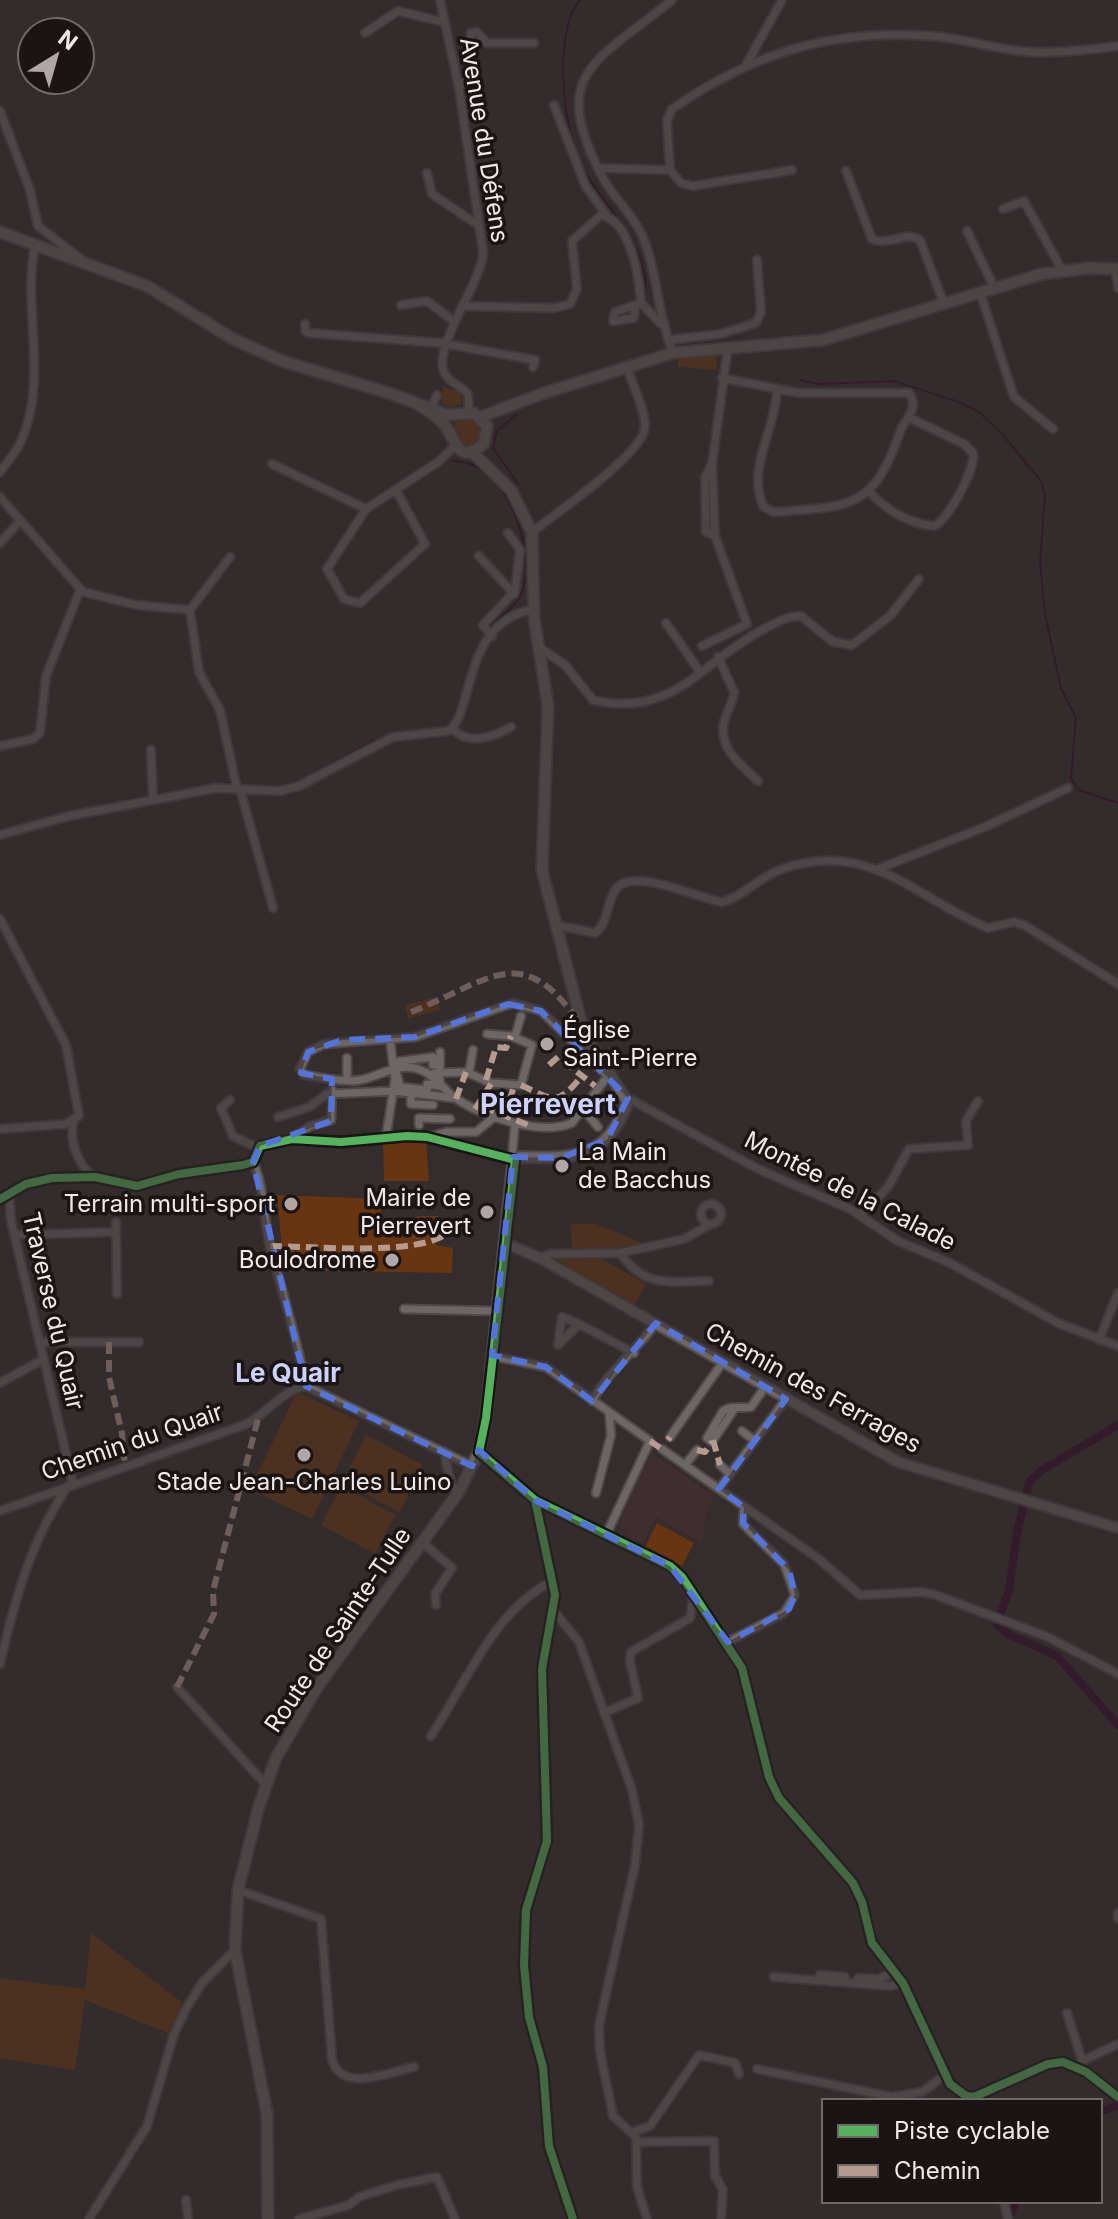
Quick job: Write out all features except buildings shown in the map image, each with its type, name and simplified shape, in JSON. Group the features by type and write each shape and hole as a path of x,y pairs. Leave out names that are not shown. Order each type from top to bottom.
{"main road":[{"path":"0,232 161,293 265,355 430,410 481,417 673,353 823,340 994,287 1062,270 1116,268"},
{"path":"471,451 520,403"},
{"path":"430,410 448,431 455,446 471,451 500,475"},
{"path":"448,431 464,414"},
{"path":"481,417 500,475 524,511 532,532 534,609 548,706 542,870 585,1037 606,1078 628,1098 613,1134 602,1144 565,1157 513,1158"},
{"name":"Route de Sainte-Tulle","path":"268,2219 267,2114 235,1950 238,1890 266,1785 289,1734 321,1682 458,1493 479,1452 513,1158"}],"street":[{"name":"Avenue du Défens","path":"440,0 459,88 483,259 447,344 444,372 468,394 464,414"},
{"path":"672,0 602,57 581,80 579,121 599,168 643,238 660,323 673,353"},
{"path":"745,67 782,0"},
{"path":"365,33 398,11 443,22"},
{"path":"459,88 470,75 471,33 477,32 487,43 534,43"},
{"path":"792,170 693,186 681,183 670,170 669,112 745,67 787,49 879,36 949,38 1032,52 1118,46"},
{"path":"554,105 587,189 622,232 634,256 638,306 634,318 617,323 612,317 615,312 638,306"},
{"path":"0,111 30,190 38,226 87,264"},
{"path":"599,168 670,170"},
{"path":"846,171 872,239 880,242 913,236 920,240 944,304"},
{"path":"427,173 432,194 478,225"},
{"path":"1003,209 1021,200 1026,202 1062,270"},
{"path":"462,306 554,308 570,304 577,289 572,241 598,216 607,216"},
{"path":"967,231 994,287"},
{"path":"0,472 22,440 32,396 35,361 30,271 35,245"},
{"path":"668,340 720,334 756,323 761,312 757,260"},
{"path":"1116,268 1118,288"},
{"path":"980,292 1014,397 1053,429"},
{"path":"401,305 427,301 455,322"},
{"path":"638,306 660,323"},
{"path":"305,324 309,333 447,344 535,360 533,367"},
{"path":"702,646 747,624 715,536 712,464 728,347"},
{"path":"532,532 626,456 642,437 645,425 627,367"},
{"path":"722,378 777,391 840,396 909,393 913,399 910,418 901,429 886,471 868,490 842,506 773,512 763,506 756,478 774,420 777,391"},
{"path":"430,410 437,395"},
{"path":"868,490 894,513 934,526 944,520 974,465 973,453 964,444 910,418"},
{"path":"396,490 423,537 423,548 360,603 344,599 327,567 366,509 455,446"},
{"path":"272,464 366,509"},
{"path":"0,497 80,590 137,605 190,610"},
{"path":"0,543 20,521"},
{"path":"492,636 483,625 514,594 521,554 508,533"},
{"path":"479,556 514,594"},
{"path":"230,557 190,610 199,672 220,710 273,908"},
{"path":"540,648 565,665 587,694 597,701 661,699 678,691 718,657 753,635 795,616 806,619 833,642 852,645 890,616 919,579"},
{"path":"0,746 33,739 40,733 46,676 80,590"},
{"path":"0,835 153,799 224,786 271,792 290,789 383,740 453,729 460,720 476,657 492,636 521,613 534,609"},
{"path":"666,623 700,672"},
{"path":"718,657 733,686 723,727 725,742 733,758 758,781"},
{"path":"453,729 462,737 481,738 511,727"},
{"path":"151,750 153,799"},
{"path":"877,869 987,826 1068,788"},
{"path":"555,925 595,933 602,927 616,888 632,880 650,881 722,902 776,871 811,861 838,862 877,869 988,928 1014,922 1024,925 1118,984"},
{"path":"0,919 66,1045 78,1109 72,1132 79,1157 95,1177"},
{"path":"278,1117 309,1107 332,1091 394,1091 456,1099 493,1118 515,1123 565,1126 584,1110 606,1078 546,1015 525,1004 508,1004 428,1034 390,1040 342,1040 308,1052 300,1071 312,1076 347,1080 362,1079 394,1067 437,1074 469,1073 486,1080 520,1085 532,1045 515,1037 487,1034"},
{"path":"515,1037 521,1016"},
{"path":"386,1137 394,1091 390,1040"},
{"path":"469,1073 473,1050"},
{"path":"437,1074 440,1052"},
{"path":"440,1084 427,1084 427,1090 401,1088 394,1062 433,1057 440,1084 456,1099"},
{"path":"347,1058 347,1080"},
{"path":"292,1139 310,1126 331,1120 332,1091"},
{"path":"411,1093 411,1104 433,1105"},
{"path":"433,1117 434,1094"},
{"name":"Montée de la Calade","path":"628,1098 758,1169 860,1215 898,1241 950,1263 1058,1323 1118,1346"},
{"path":"230,1100 221,1108 233,1136 258,1148 292,1139 341,1142 417,1132 513,1158 515,1123"},
{"path":"860,1215 888,1187 909,1149 968,1145 966,1121 978,1101"},
{"path":"584,1110 598,1127"},
{"path":"417,1132 419,1118 450,1119"},
{"path":"427,1137 446,1132 476,1132 493,1118"},
{"path":"0,1129 33,1128 74,1121"},
{"path":"258,1148 253,1162 261,1182 270,1246 292,1320 306,1386 472,1466"},
{"path":"0,1199 39,1180 95,1177 137,1186 175,1175 253,1162"},
{"name":"Traverse du Quair","path":"9,1194 14,1235 71,1484"},
{"path":"116,1222 117,1294"},
{"path":"540,1258 549,1254 620,1253 684,1239 711,1224"},
{"path":"14,1235 116,1232"},
{"name":"Chemin des Ferrages","path":"505,1243 540,1258 906,1466 1118,1528"},
{"path":"620,1253 637,1274 652,1281 709,1281"},
{"path":"1099,1340 1118,1293"},
{"path":"404,1309 496,1311"},
{"path":"592,1401 605,1379 634,1353 656,1323"},
{"path":"579,1324 634,1353"},
{"path":"39,1342 139,1342"},
{"path":"492,1356 546,1367 650,1441 607,1533"},
{"path":"0,1383 42,1360"},
{"path":"670,1437 723,1362"},
{"name":"Chemin du Quair","path":"0,1511 244,1425 262,1416 291,1390 306,1386"},
{"path":"717,1425 735,1408 751,1407 765,1387"},
{"path":"719,1489 786,1399"},
{"path":"596,1493 611,1435 609,1412"},
{"path":"742,1431 755,1441"},
{"path":"662,1449 819,1559 860,1595 921,1592 1005,1619 1118,1674"},
{"path":"685,1465 697,1450"},
{"path":"444,1452 451,1484 458,1493"},
{"path":"479,1452 535,1500 670,1566 694,1593 728,1642 744,1673 773,1786 782,1802 849,1877 862,1902 872,1943 903,1983 944,2076 967,2098 985,2095 1051,2063 1079,2063 1118,2044"},
{"path":"720,1465 730,1474"},
{"path":"0,1664 18,1590 47,1520 71,1484"},
{"path":"535,1500 537,1521 553,1581 553,1610 542,1669 547,1841 526,1910 524,1967 529,2018 543,2067 549,2146 573,2219"},
{"path":"728,1642 784,1613 792,1604 794,1583 774,1553 743,1524 744,1507"},
{"path":"422,1542 452,1568 435,1594 436,1605"},
{"path":"431,1736 503,1623 527,1598 553,1581"},
{"path":"604,1713 638,1698 631,1652 690,1618 694,1593"},
{"path":"553,1610 579,1642 632,1790 639,1830 635,1865 599,2037 613,2116 633,2132 638,2142 637,2187 647,2219"},
{"path":"177,1687 266,1785"},
{"path":"238,1890 321,1919 332,2059 339,2073 353,2079 414,2067"},
{"path":"89,2219 147,2126 174,2034 187,2007 202,1983 235,1950"},
{"path":"820,1975 879,1979 893,1972"},
{"path":"774,1977 891,1986 903,1983"},
{"path":"1067,2013 1079,2063 1118,2097"},
{"path":"633,2132 648,2128 699,2055 735,2063 739,2074"},
{"path":"757,2069 892,2097 918,2093 944,2076"},
{"path":"638,2142 714,2141 715,2176 723,2187 721,2219"},
{"path":"299,2219 349,2205 359,2197 397,2185 437,2177 455,2219"},
{"path":"186,2200 188,2219"}],"highlighted area":[{"path":"508,1004 541,1011 606,1074 628,1098 607,1140 561,1158 513,1157 492,1355 546,1367 592,1401 656,1323 786,1399 719,1489 744,1507 743,1523 789,1570 795,1595 789,1609 728,1642 670,1566 535,1500 479,1450 472,1466 306,1386 253,1162 260,1146 331,1121 332,1079 301,1073 308,1052 342,1040 415,1037"}],"shaded area":[{"path":"716,354 717,370 678,367 679,356"},
{"path":"443,386 460,393 462,403 450,408 442,403"},
{"path":"468,417 478,421 482,431 478,441 468,445 458,441 454,431 458,421"},
{"path":"436,997 440,1010 408,1018 405,1005"},
{"path":"426,1139 429,1181 384,1181 383,1141"},
{"path":"277,1195 382,1199 380,1233 416,1234 417,1216 438,1216 436,1245 453,1248 452,1273 284,1270"},
{"path":"571,1224 596,1224 640,1242 641,1247 572,1248"},
{"path":"599,1257 646,1284 633,1307 556,1259"},
{"name":"Stade Jean-Charles Luino","path":"297,1392 359,1421 312,1519 250,1489"},
{"name":"Stade Jean-Charles Luino","path":"366,1435 423,1465 400,1512 342,1482"},
{"path":"652,1453 708,1492 710,1488 716,1492 707,1512 702,1543 656,1517 643,1544 625,1536 628,1531 618,1527 642,1467 645,1468"},
{"path":"341,1486 395,1515 375,1554 321,1525"},
{"path":"657,1523 694,1543 682,1566 645,1547"},
{"path":"91,1933 184,2004 170,2034 85,2000 75,2070 0,2058 0,1978 85,1989"}],"waterway":[{"path":"575,149 567,115 563,73 567,32 580,0"},
{"path":"580,163 638,252 646,288"},
{"path":"800,380 819,384 894,381 959,402 979,412 1002,434 1041,481 1045,494 1040,563 1045,614 1061,688 1076,718 1071,778 1079,790 1118,803"},
{"path":"516,415 497,431 493,448 518,484"},
{"path":"453,461 472,464 488,475 502,491 521,533 525,555 521,595 491,626"},
{"path":"297,783 373,741"},
{"path":"157,794 230,783"},
{"path":"126,800 142,797"},
{"path":"19,826 114,802"},
{"path":"1118,1425 1042,1470 1029,1482 1017,1533 1009,1590 997,1624 1008,1634 1057,1656 1118,1725"},
{"path":"1102,2111 1118,2105"},
{"path":"1009,2219 1015,2203"}],"marked path":[{"path":"411,1012 485,979 505,974 523,975 542,983 561,999 582,1027"},
{"path":"486,1080 496,1047 506,1048 511,1036"},
{"path":"549,1065 558,1057 595,1086"},
{"path":"456,1099 466,1072"},
{"path":"521,1085 554,1098 566,1093 581,1077"},
{"path":"475,1109 491,1084"},
{"path":"504,1118 514,1086"},
{"path":"484,1113 489,1109 528,1125"},
{"path":"270,1246 390,1247 435,1240 449,1232"},
{"path":"109,1342 109,1377 122,1434 125,1466"},
{"path":"177,1687 214,1614 213,1591 258,1419"},
{"path":"713,1440 720,1465"},
{"path":"650,1441 662,1449"},
{"path":"697,1450 705,1452 712,1442"}],"cycle path":[{"path":"0,1199 26,1184 52,1178 95,1177 137,1186 179,1174 243,1165 253,1162 260,1146 292,1139 341,1142 427,1137 515,1160 486,1418 479,1452 535,1500 670,1566 682,1577 742,1668 769,1777 779,1798 853,1883 862,1902 872,1943 903,1983 950,2084 966,2096 974,2097 1048,2064 1063,2062 1086,2072 1118,2097"},
{"path":"535,1500 555,1595 542,1669 547,1841 526,1910 524,1965 529,2017 543,2067 549,2146 573,2219"}],"place":[{"name":"Église Saint-Pierre","path":"547,1044"},
{"name":"La Main de Bacchus","path":"562,1166"},
{"name":"Terrain multi-sport","path":"291,1204"},
{"name":"Mairie de Pierrevert","path":"487,1212"},
{"name":"Boulodrome","path":"392,1260"},
{"name":"Stade Jean-Charles Luino","path":"304,1455"}],"district":[{"name":"Pierrevert","path":"548,1104"},
{"name":"Le Quair","path":"288,1373"}]}
